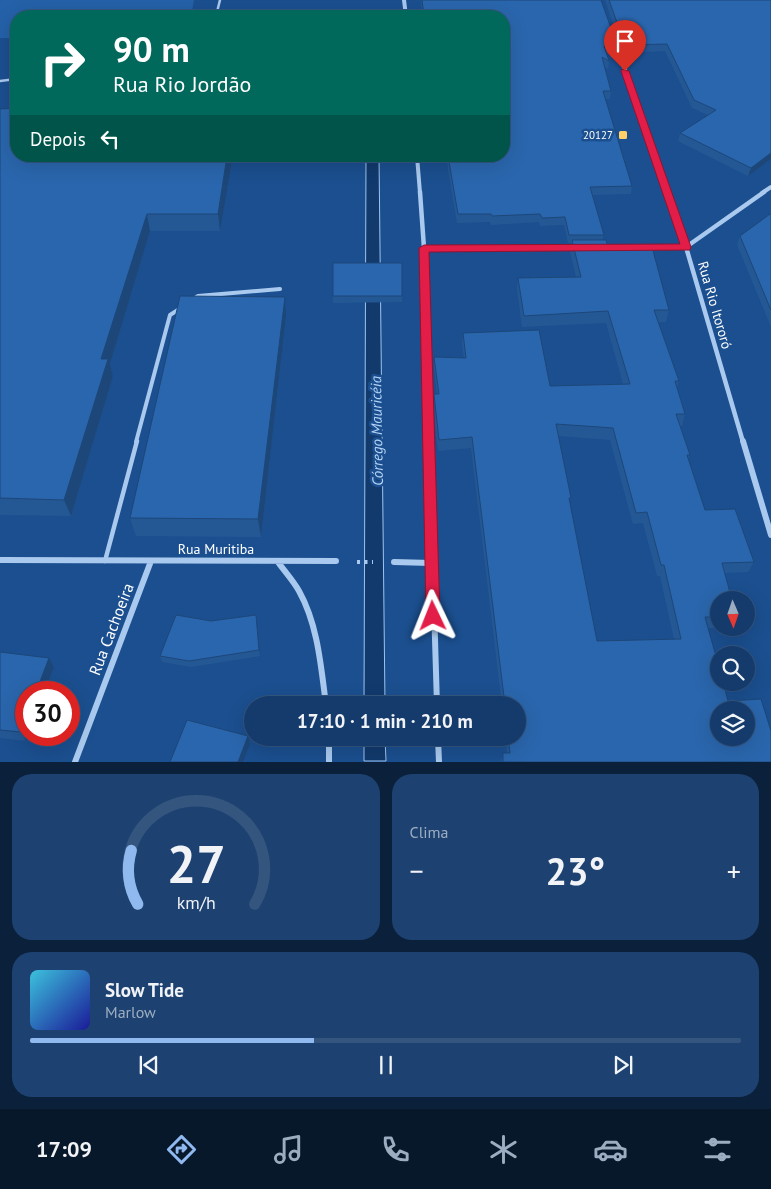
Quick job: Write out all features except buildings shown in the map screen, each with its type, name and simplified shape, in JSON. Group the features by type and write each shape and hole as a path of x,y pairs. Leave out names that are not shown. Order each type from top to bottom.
{"street":[{"name":"Rua Rio Itororó","path":"613,37 686,247 771,535"},
{"path":"417,162 424,248 436,696"},
{"path":"638,248 686,247 771,187"},
{"path":"424,248 580,248"},
{"name":"Rua Muritiba","path":"0,560 336,561"},
{"name":"Rua Cachoeira","path":"75,762 151,561"},
{"path":"278,562 300,592 314,632 325,696"},
{"path":"394,562 431,563"},
{"path":"329,746 329,762"},
{"path":"439,746 440,762"}],"lane":[{"path":"191,300 198,296 280,289"},
{"path":"104,561 170,315 184,305"}],"path":[{"path":"336,561 394,562"}],"shaded area":[{"path":"0,0 194,0 192,10 10,10 10,38 0,38"}],"water":[{"name":"Córrego Mauricéia","path":"366,162 379,162 385,696 364,696"},
{"path":"364,746 385,746 386,761 364,761"}],"place":[{"name":"20127","path":"623,135"}],"route":[{"path":"433,616 424,248 686,247 625,71"}]}
